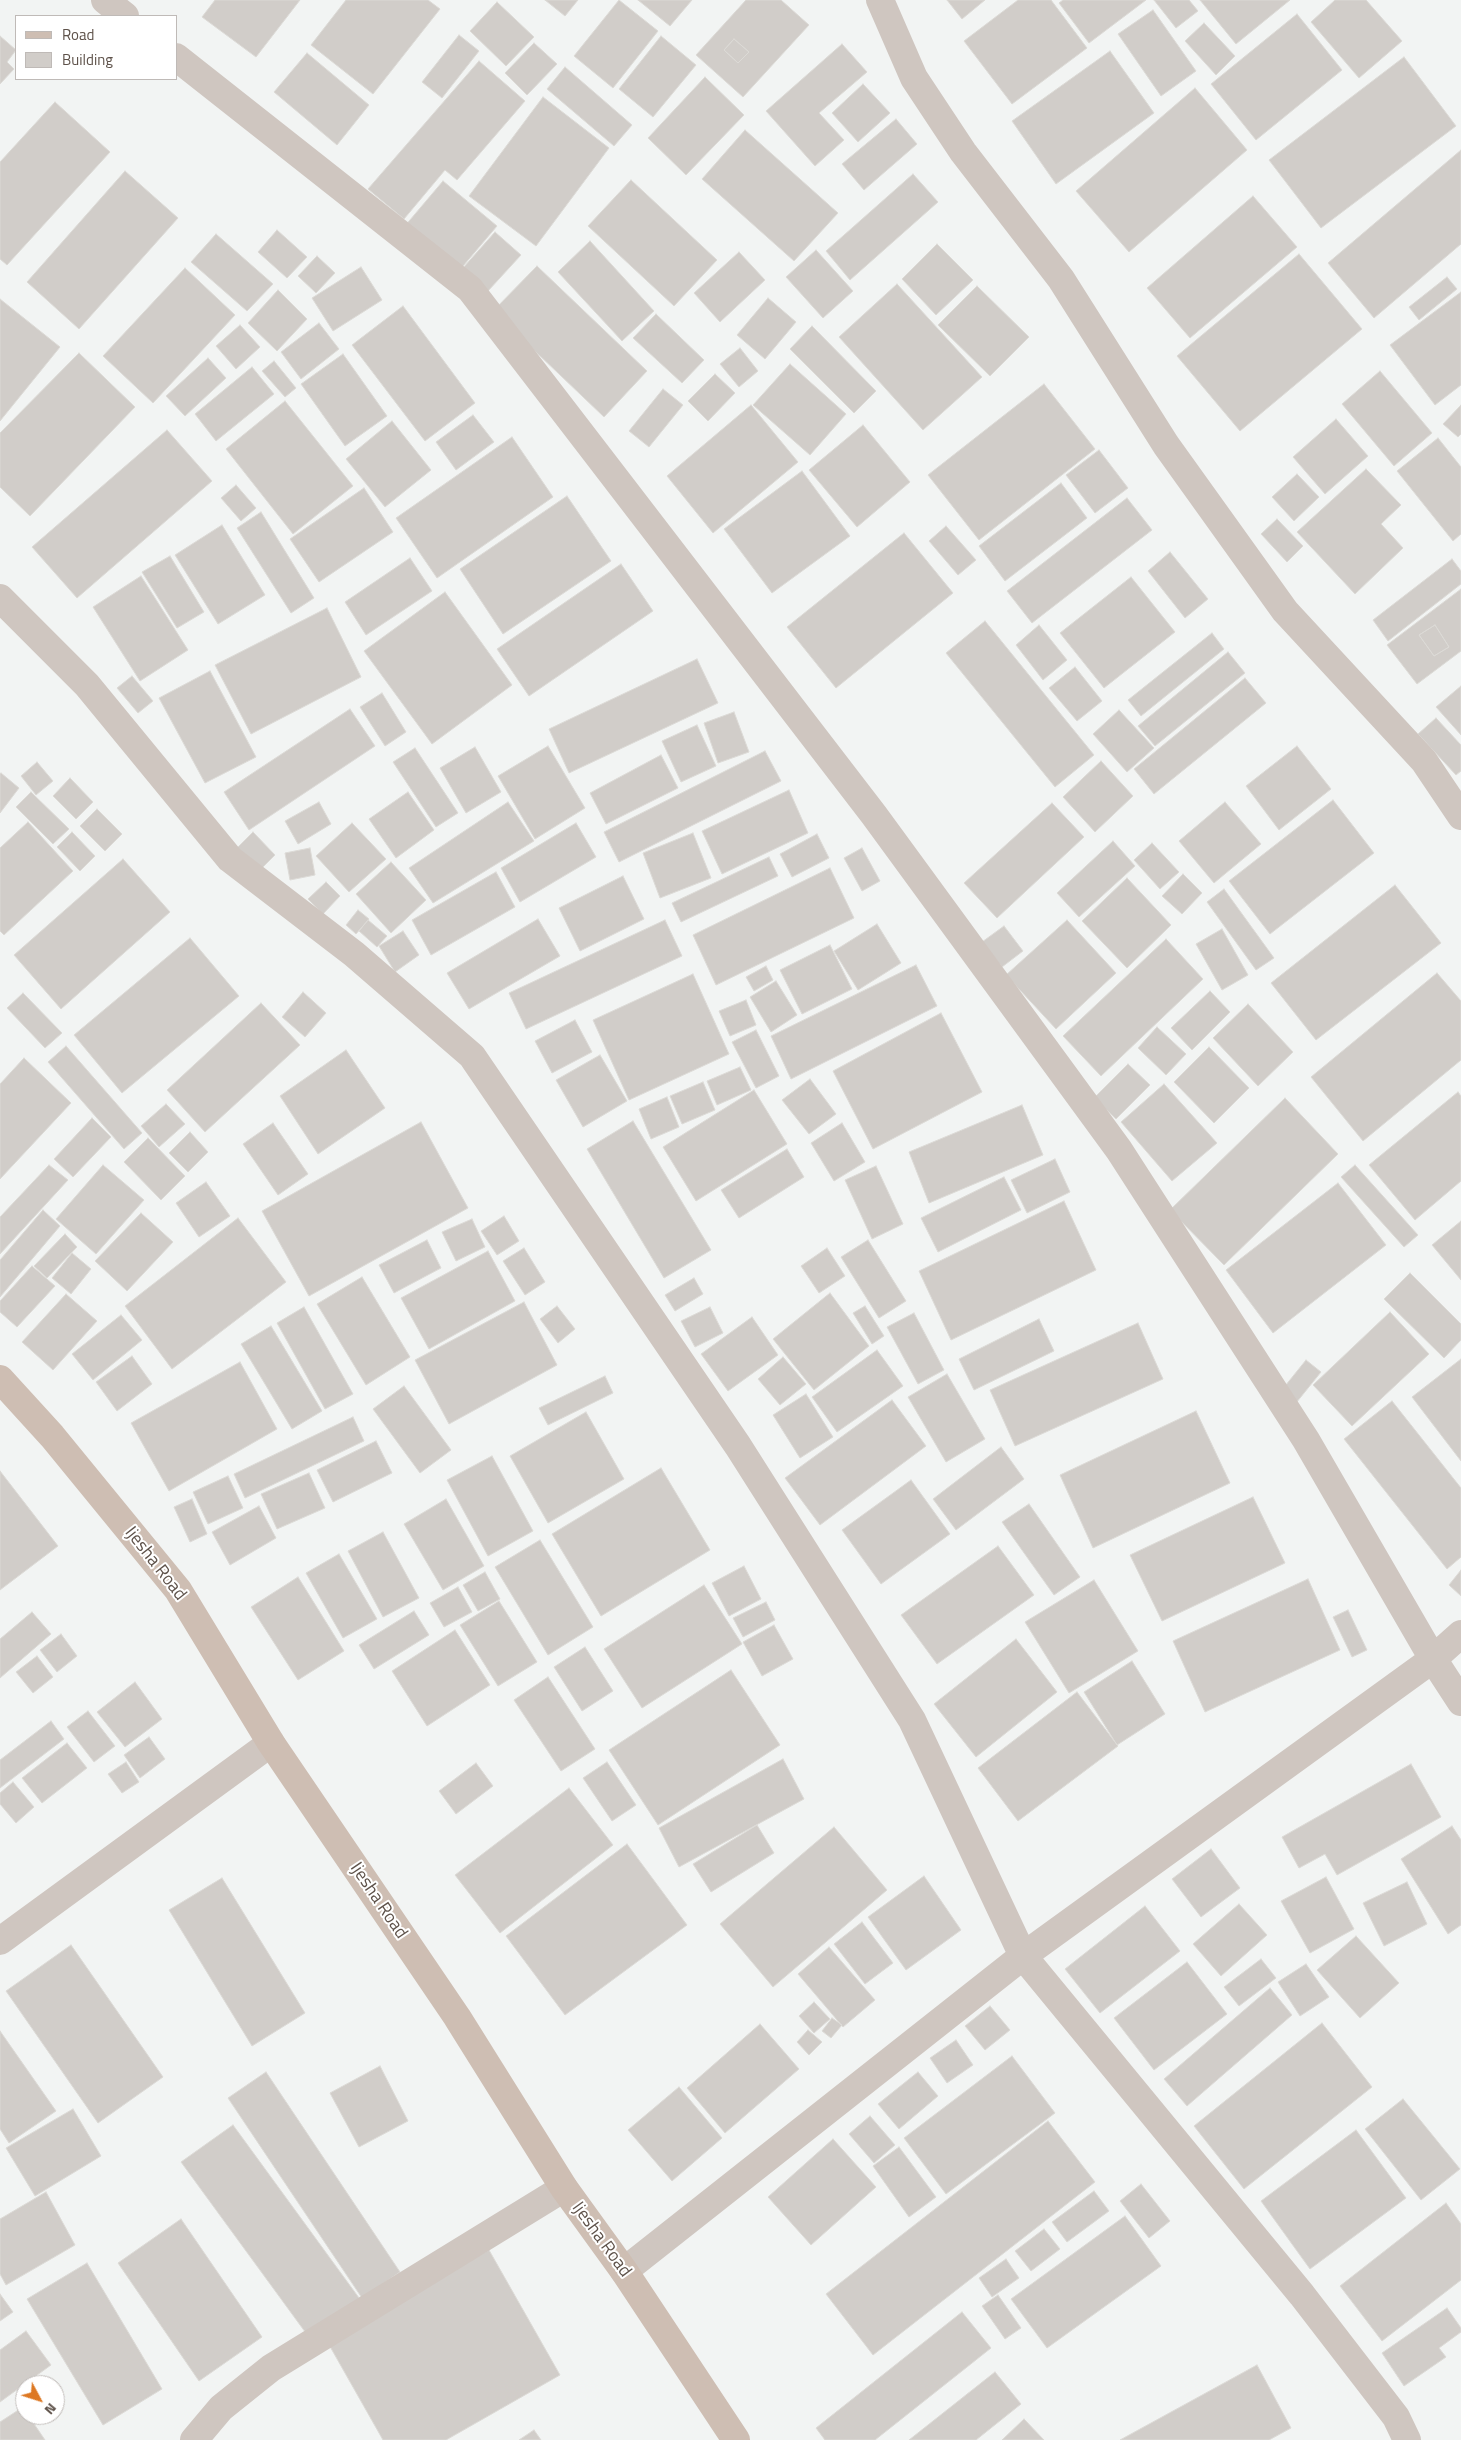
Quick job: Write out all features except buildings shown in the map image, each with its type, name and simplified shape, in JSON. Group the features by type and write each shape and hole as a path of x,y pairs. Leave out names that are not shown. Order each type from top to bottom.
{"main road":[{"name":"Ijesha Road","path":"0,1379 52,1436 178,1590 271,1743 457,2017 564,2188 624,2271 736,2440"}],"street":[{"path":"105,0 124,15"},
{"path":"880,0 914,78 963,152 1061,279 1166,445 1285,611 1424,761 1461,816"},
{"path":"178,59 470,289 874,815 1119,1150 1306,1440 1433,1658 1461,1702"},
{"path":"0,598 87,686 230,859 354,954 472,1056 738,1446 912,1720 1023,1956 1302,2295 1396,2417 1407,2440"},
{"path":"624,2271 1023,1956 1433,1658 1461,1634"},
{"path":"0,1940 271,1743"},
{"path":"194,2440 221,2408 271,2368 564,2188"}]}
